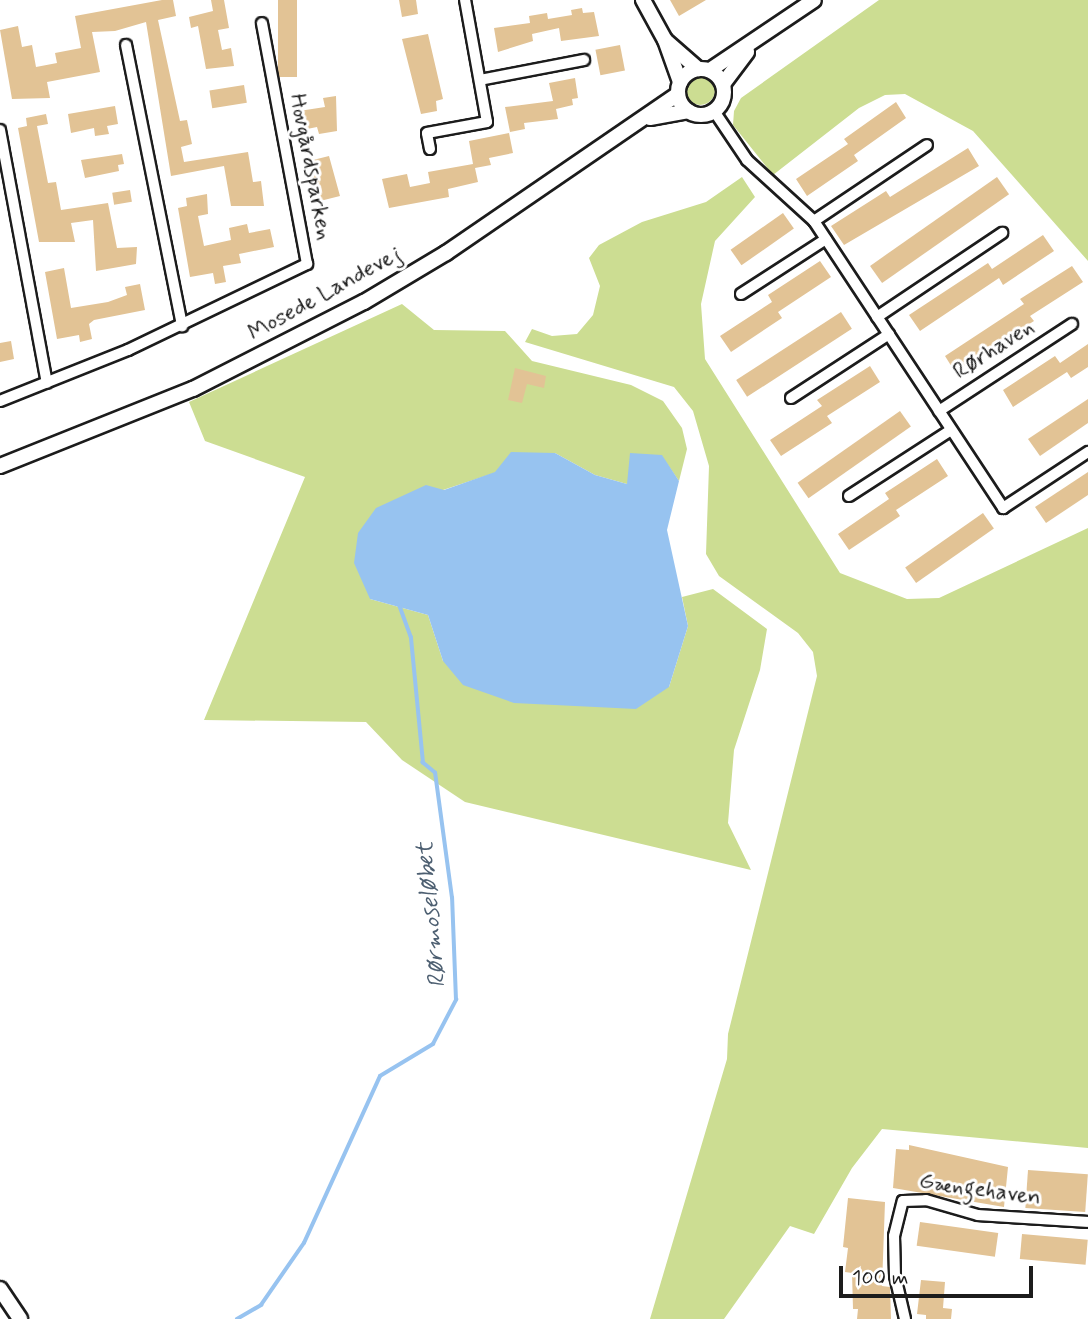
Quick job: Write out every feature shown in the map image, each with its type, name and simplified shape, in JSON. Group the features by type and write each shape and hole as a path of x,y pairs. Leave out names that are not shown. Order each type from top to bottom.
{"main road":[{"path":"643,0 665,40 688,111 701,114 714,111 723,99 723,84 752,45"},
{"path":"679,88 704,69 752,45 814,0"},
{"path":"665,40 723,84"},
{"name":"Mosede Landevej","path":"0,466 105,427 279,347 446,253 649,118 679,88"},
{"name":"Mosede Landevej","path":"649,118 688,111"},
{"path":"0,1289 20,1319"}],"street":[{"path":"430,149 427,133 487,122 465,0"},
{"name":"Hovgårdsparken","path":"0,401 182,326 307,264 262,23"},
{"path":"127,45 182,326"},
{"path":"480,80 584,60"},
{"name":"Rørhaven","path":"714,111 747,160 814,221 1003,508 1088,452"},
{"path":"0,131 47,383"},
{"path":"814,221 928,145"},
{"path":"877,317 1002,233"},
{"path":"741,294 826,239"},
{"name":"Rørhaven","path":"939,411 1072,324"},
{"path":"792,398 889,334"},
{"path":"849,496 951,430"},
{"name":"Gængehaven","path":"905,1319 894,1250 903,1201 926,1200 978,1215 1088,1222"}],"green space":[{"path":"879,0 1088,0 1088,261 973,131 905,94 885,95 859,108 773,175 733,125 734,111 741,98"},
{"path":"700,75 711,79 715,90 711,101 700,105 689,101 685,90 689,79"},
{"path":"742,177 755,197 715,241 701,304 705,359 840,573 907,599 939,598 1088,528 1088,1148 882,1129 852,1168 814,1234 790,1226 724,1319 650,1319 727,1059 728,1034 817,676 813,652 798,633 719,576 706,554 709,466 693,411 674,387 525,342 532,329 552,336 577,334 593,315 600,286 589,258 599,245 642,222 706,202"},
{"path":"402,304 434,330 505,331 532,361 631,385 663,401 682,428 687,449 679,481 661,455 627,484 595,475 555,453 443,490 370,599 428,615 443,661 669,687 688,626 682,597 713,589 767,629 760,670 734,750 728,823 751,870 465,802 402,760 366,722 204,720 305,477 205,441 189,402"}],"water":[{"path":"511,452 555,453 595,475 627,484 630,453 662,455 679,481 667,530 688,626 669,687 636,709 514,703 463,685 443,661 428,615 370,599 354,563 358,533 376,508 426,485 444,490 495,472"}],"building":[{"path":"173,0 176,16 158,20 180,121 187,120 192,144 181,147 184,162 248,152 253,182 261,181 264,206 231,206 224,166 171,176 146,22 115,31 92,32 100,72 47,82 50,98 12,99 0,30 18,26 22,47 32,45 36,67 57,63 55,53 81,48 75,16"},
{"path":"211,0 224,0 229,28 218,30 222,50 231,48 234,66 206,69 198,26 191,28 189,17 213,11"},
{"path":"278,0 297,0 297,77 278,77"},
{"path":"399,0 416,0 418,14 402,17"},
{"path":"670,0 706,0 679,16"},
{"path":"582,8 583,13 594,12 599,36 561,41 559,28 532,34 533,41 498,52 494,28 530,23 529,16 547,13 548,19 572,15 571,10"},
{"path":"428,34 443,99 436,101 437,111 421,114 402,39"},
{"path":"620,45 625,71 600,75 595,50"},
{"path":"575,78 578,98 572,99 573,105 556,109 558,119 524,123 525,129 510,132 505,107 553,101 549,83"},
{"path":"244,85 247,103 212,108 209,90"},
{"path":"336,96 337,131 319,134 317,127 302,130 299,111 325,107 323,98"},
{"path":"896,102 906,118 854,155 858,161 807,196 796,179 848,144 844,139"},
{"path":"115,106 118,124 107,126 109,134 95,136 94,128 71,133 68,114"},
{"path":"46,114 48,124 37,126 48,183 56,182 61,210 108,203 117,248 137,247 136,264 96,271 93,220 71,223 75,242 39,242 18,128 27,126 26,118"},
{"path":"509,133 513,153 489,158 491,165 475,168 478,182 448,189 449,197 389,208 382,179 407,174 410,187 430,183 428,172 473,164 469,141"},
{"path":"968,148 979,166 844,245 831,226 886,191 890,197"},
{"path":"122,154 124,164 118,165 119,171 85,178 81,160"},
{"path":"329,156 340,196 316,202 309,168 315,167 313,160"},
{"path":"997,177 1009,194 882,283 870,266"},
{"path":"130,190 132,202 114,205 112,193"},
{"path":"207,194 208,214 198,216 204,246 231,240 229,228 247,224 249,233 270,229 274,247 239,254 241,263 223,266 226,282 215,284 213,273 190,277 178,208 187,206 186,198"},
{"path":"783,213 794,229 741,265 731,250"},
{"path":"1043,235 1054,251 1003,285 999,278 920,331 909,315 988,263 992,269"},
{"path":"820,261 831,277 778,312 782,318 731,352 720,336 772,302 768,295"},
{"path":"1072,266 1083,282 1030,316 1034,321 955,372 945,356 1024,304 1020,299"},
{"path":"64,268 71,308 108,302 127,295 125,287 140,284 145,310 94,320 89,324 92,339 80,342 79,335 57,339 45,272"},
{"path":"841,312 852,329 747,397 736,380"},
{"path":"11,341 14,359 0,362 0,343"},
{"path":"1088,344 1088,367 1071,378 1067,372 1013,407 1003,390 1055,356 1060,363"},
{"path":"870,366 880,382 827,416 832,423 781,456 770,440 822,406 817,400"},
{"path":"515,368 546,376 544,388 527,384 522,403 508,400"},
{"path":"1088,399 1088,423 1040,456 1028,439"},
{"path":"900,411 911,427 809,498 798,483"},
{"path":"937,459 948,476 896,510 900,516 849,550 838,534 889,499 885,493"},
{"path":"1088,472 1088,495 1046,523 1035,507"},
{"path":"983,513 994,529 916,583 905,567"},
{"path":"909,1145 1008,1167 1004,1207 893,1188 896,1149 909,1150"},
{"path":"1028,1170 1088,1174 1085,1212 1025,1208"},
{"path":"848,1198 885,1202 882,1286 890,1287 891,1319 857,1319 858,1309 853,1309 852,1273 845,1272 848,1248 843,1247"},
{"path":"920,1222 998,1233 995,1257 917,1246"},
{"path":"1022,1234 1088,1240 1086,1265 1020,1259"},
{"path":"921,1280 945,1282 943,1308 952,1309 951,1319 926,1319 926,1315 917,1314"}],"waterway":[{"name":"Rørmoseløbet","path":"237,1319 261,1305 304,1243 380,1076 433,1044 456,1000 452,898 435,773 423,763 411,638 399,605"}]}
